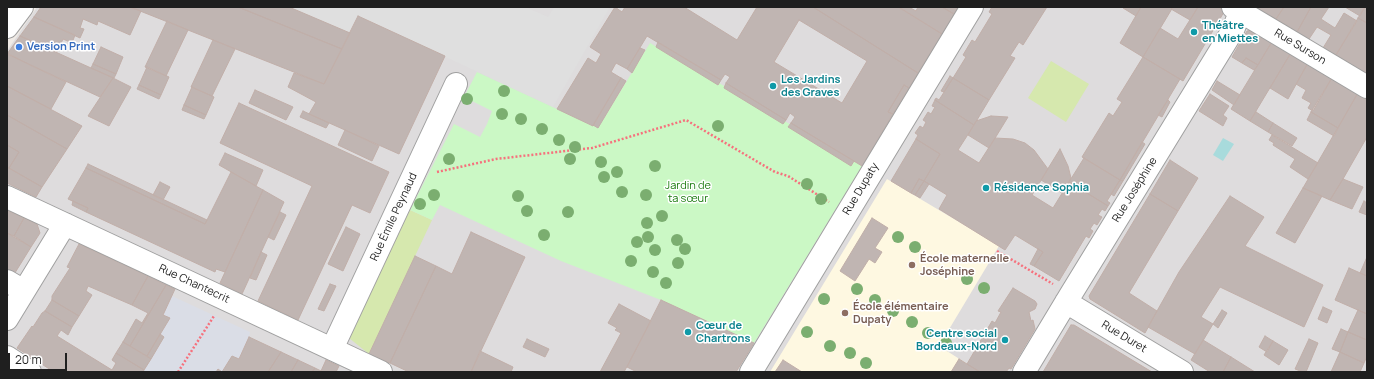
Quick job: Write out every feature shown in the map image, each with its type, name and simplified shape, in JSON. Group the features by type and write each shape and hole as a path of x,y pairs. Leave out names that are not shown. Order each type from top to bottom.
{"street":[{"path":"7,27 22,7"},
{"name":"Rue Dupaty","path":"751,372 972,7"},
{"name":"Rue Surson","path":"1238,8 1367,87"},
{"name":"Rue Joséphine","path":"1024,372 1233,30 1238,8"},
{"name":"Rue Émile Peynaud","path":"332,349 456,84"},
{"name":"Rue Chantecrit","path":"7,197 381,372"},
{"path":"7,319 15,286 65,224"},
{"name":"Rue Duret","path":"1068,298 1182,372"},
{"path":"7,357 30,372"}],"path":[{"path":"416,169 428,174 496,160 592,148 686,120 774,172 788,176 836,207 834,218 841,223"},
{"path":"997,251 1068,298"},
{"path":"178,372 214,316 223,298"}],"shaded area":[{"path":"37,7 1367,7 1367,372 7,372 7,51"},
{"path":"288,7 525,7 548,17 554,7 610,7 553,107 358,16 350,33"},
{"name":"École maternelle Joséphine","path":"887,179 999,246 939,346 980,372 770,372"},
{"path":"172,296 250,332 239,359 232,356 222,372 218,369 216,372 143,372 164,337 160,334 163,315"}],"green space":[{"name":"Jardin de ta sœur","path":"650,43 862,166 754,343 661,300 561,261 440,205 432,220 410,210 454,124 480,137 487,124 492,111 464,97 477,72 598,128"},
{"path":"1051,61 1089,84 1066,122 1028,98"},
{"path":"410,210 432,220 369,354 349,338"}],"water":[{"path":"1223,138 1234,144 1223,161 1213,155"}],"building":[{"path":"41,7 130,7 141,11 130,35 98,21 97,25 83,19 80,28 84,29 80,38 34,17"},
{"path":"130,7 238,7 342,49 324,84"},
{"path":"238,7 289,7 350,33 342,49"},
{"name":"Les Jardins des Graves","path":"615,7 622,12 625,7 684,7 737,40 757,7 813,7 918,73 909,88 904,85 888,112 893,114 862,166 791,123 795,117 790,113 786,120 726,83 730,77 725,74 721,80 647,36 627,69 616,63 611,72 621,78 593,126 557,109 588,58 596,63 601,54 590,47","holes":["799,20 867,61 842,103 774,62"]},
{"path":"813,7 898,7 942,34 918,73"},
{"path":"899,7 909,7 916,11 918,7 942,7 954,14 942,34"},
{"path":"942,7 958,7 954,14"},
{"path":"992,7 1047,7 1023,45 1019,42 1010,56 1015,58 989,100 953,78 966,57 963,55 972,40 975,42 992,14 989,12"},
{"path":"1141,7 1136,16 1123,8"},
{"path":"1141,7 1173,7 1143,57 1120,43"},
{"path":"1173,7 1198,7 1190,20 1171,9"},
{"path":"1198,7 1219,7 1224,10 1224,12 1183,81 1143,57 1160,28 1178,39"},
{"path":"1255,7 1284,7 1276,19"},
{"path":"1284,7 1311,7 1297,32 1276,19"},
{"path":"1311,7 1329,7 1321,19 1335,28 1344,13 1357,21 1336,55 1323,48 1331,35 1317,27 1309,39 1297,32"},
{"path":"1345,7 1365,7 1360,16"},
{"path":"1365,7 1367,7 1367,23 1358,18"},
{"path":"358,16 445,56 399,154 309,114 316,102 288,87 294,73 324,84"},
{"path":"34,17 75,35 72,43 63,39 57,52 20,36"},
{"path":"1358,18 1367,23 1367,74 1336,55"},
{"path":"167,21 188,30 166,76 145,67"},
{"path":"1256,29 1273,40 1258,65 1246,58 1242,63 1232,57 1247,31"},
{"path":"20,36 113,78 100,97 7,54"},
{"path":"213,40 235,49 212,96 191,87"},
{"path":"1273,40 1292,51 1250,121 1231,109"},
{"path":"658,42 721,80 718,85 656,47"},
{"path":"101,47 123,57 116,74 93,64"},
{"path":"640,48 645,50 632,73 627,69"},
{"path":"1292,51 1309,61 1288,99 1270,88"},
{"path":"7,53 66,82 51,109 7,86"},
{"name":"Résidence Sophia","path":"1143,57 1180,79 1120,180 1082,157 1109,113 1113,116 1122,102 1117,99"},
{"path":"1246,58 1258,65 1254,70 1242,63"},
{"path":"1309,61 1333,76 1313,111 1308,108 1311,103 1302,98 1306,90 1296,84"},
{"path":"93,64 116,74 114,78 91,68"},
{"path":"147,67 169,77 161,95 139,85"},
{"path":"950,76 953,78 944,92 941,91"},
{"path":"1333,76 1359,91 1338,128 1311,112"},
{"path":"113,78 131,87 109,126 88,116"},
{"path":"621,78 626,81 598,128 593,125"},
{"path":"953,78 989,100 974,125 935,100 936,98 939,100"},
{"path":"1217,81 1240,95 1234,105 1212,90"},
{"path":"726,83 786,120 783,124 724,88"},
{"path":"139,85 161,95 159,99 137,89"},
{"path":"904,85 909,88 893,114 888,112"},
{"path":"7,86 82,126 67,149 7,115"},
{"path":"192,87 214,97 206,115 184,105"},
{"path":"255,90 293,107 286,120 249,103"},
{"path":"1359,91 1367,96 1367,137 1330,200 1303,188"},
{"path":"1210,94 1229,106 1223,115 1227,118 1223,126 1199,111"},
{"name":"Résidence Sophia","path":"935,100 974,125 958,150 979,163 995,138 1013,139 1025,143 1034,150 1048,169 1032,195 1053,208 1069,182 1108,206 1105,211 1102,209 1098,215 1102,217 1097,225 1094,223 1090,229 1093,231 1089,238 1086,236 1059,281 1034,266 1043,252 1015,235 1005,250 939,209 947,195 924,181 940,154 916,139 918,135 915,133 920,126 923,128 926,122 923,120 928,112 931,114 935,107 932,106"},
{"path":"1168,100 1170,102 1162,117 1158,115"},
{"path":"239,103 389,172 370,213 352,205 298,320 258,301 312,186 220,143"},
{"path":"184,105 206,115 204,119 182,110"},
{"path":"303,111 329,123 326,128 300,117"},
{"path":"1256,112 1273,123 1268,132 1250,121"},
{"path":"1311,112 1338,128 1334,136 1307,120"},
{"path":"7,115 67,149 42,187 9,168 19,152 7,145"},
{"path":"991,116 1008,117 989,148 968,135 976,121"},
{"path":"791,123 854,161 851,166 788,127"},
{"path":"1273,123 1297,138 1292,146 1268,132"},
{"path":"345,130 379,146 372,161 338,145"},
{"path":"1272,135 1318,163 1308,179 1290,167 1295,159 1273,145 1274,143 1269,140"},
{"path":"916,139 940,154 924,181 919,179 911,193 891,181"},
{"path":"1142,142 1145,144 1123,181 1120,180"},
{"path":"7,145 19,152 9,168 7,167"},
{"path":"1060,149 1068,166 1071,178 1062,193 1041,180"},
{"path":"225,153 263,170 256,186 219,165"},
{"path":"1084,158 1120,180 1107,201 1110,203 1108,206 1069,182"},
{"path":"1170,160 1198,178 1178,211 1150,194"},
{"path":"88,164 207,220 205,224 86,168"},
{"path":"7,167 42,187 36,197 7,183"},
{"path":"86,168 205,224 231,172 263,190 225,272 216,269 215,272 86,212 88,208 68,199"},
{"path":"919,179 924,181 915,195 911,193"},
{"path":"1343,179 1363,187 1352,209 1330,200"},
{"path":"1120,180 1123,181 1114,196 1111,194"},
{"path":"924,181 929,184 920,198 915,195"},
{"path":"160,182 170,187 163,200 153,195"},
{"path":"1303,188 1322,196 1295,243 1276,233"},
{"path":"263,190 284,202 242,294 220,283"},
{"path":"1150,194 1178,211 1129,293 1157,311 1145,333 1090,299 1089,296"},
{"path":"1230,196 1264,217 1245,246 1323,285 1304,327 1220,287 1201,317 1213,324 1195,354 1148,327 1179,272"},
{"path":"73,201 88,208 86,212 72,205"},
{"path":"1364,201 1367,203 1367,215 1359,212"},
{"path":"7,210 24,218 14,236 7,233"},
{"path":"280,212 286,215 274,240 268,237"},
{"path":"24,218 37,224 40,233 31,247 14,236"},
{"path":"872,218 888,228 875,248 882,252 875,263 869,259 855,281 840,271"},
{"path":"346,227 360,234 343,271 328,264"},
{"path":"471,232 525,257 471,372 409,372 390,363 436,266 452,274"},
{"path":"7,233 31,247 13,276 7,273"},
{"path":"79,244 148,276 132,305 88,286 86,291 92,295 79,316 52,300 52,296 70,268 67,267"},
{"path":"1038,249 1043,252 1034,266 1030,264"},
{"path":"261,252 267,255 256,280 250,278"},
{"path":"415,256 436,266 390,363 369,354"},
{"path":"1367,257 1367,276 1360,273"},
{"path":"1349,268 1367,276 1367,314 1335,300"},
{"path":"148,276 166,285 130,346 123,342 136,319 142,323 148,313 132,305"},
{"path":"330,284 336,286 324,311 318,309"},
{"path":"166,285 175,289 163,315 170,318 147,356 130,346"},
{"name":"Centre social Bordeaux-Nord","path":"1013,288 1035,301 1037,304 1035,309 1029,312 1035,329 1011,369 1009,368 1006,372 980,372 967,364 992,321 995,323 1001,312 998,311"},
{"path":"52,300 79,316 72,327 45,311"},
{"name":"Cœur de Chartrons","path":"661,300 754,343 736,372 637,372 627,367"},
{"path":"619,304 651,321 624,372 600,372 621,333 615,330 617,328 608,323"},
{"path":"1323,307 1332,311 1327,323 1318,319"},
{"path":"1222,310 1227,313 1218,328 1213,324"},
{"path":"1358,310 1367,314 1367,340 1348,332"},
{"path":"45,311 72,327 68,335 61,330 57,336 112,370 116,363 112,360 116,353 144,370 143,372 54,372 17,348 32,326 33,327"},
{"path":"1071,325 1074,325 1152,372 1043,372"},
{"path":"1341,329 1348,332 1340,352 1332,349"},
{"path":"1348,332 1367,340 1367,356 1364,363 1340,352"},
{"path":"160,334 164,337 151,359 147,356"},
{"path":"1265,336 1273,341 1267,352 1259,347"},
{"path":"249,337 281,352 268,372 222,372 232,356 239,359"},
{"path":"527,339 549,349 545,357 523,347"},
{"path":"1309,339 1318,343 1306,372 1303,372 1295,369"},
{"path":"1203,340 1231,357 1223,372 1210,372 1191,360"},
{"path":"1273,341 1288,350 1279,365 1264,355"},
{"path":"123,342 151,359 144,370 116,353"},
{"path":"480,351 513,367 511,372 471,372"},
{"path":"281,352 298,360 291,372 268,372"},
{"path":"1340,352 1364,363 1360,372 1331,372"},
{"path":"1231,357 1255,372 1223,372"},
{"path":"959,359 967,364 980,372 951,372"},
{"path":"298,360 315,368 312,372 291,372"},
{"path":"326,360 339,366 336,372 312,372 315,368 321,371"},
{"path":"783,360 802,372 775,372"}],"place":[{"name":"Théâtre en Miettes","path":"1194,32"},
{"name":"Version Print","path":"19,47"},
{"name":"Les Jardins des Graves","path":"773,86"},
{"name":"Résidence Sophia","path":"986,188"},
{"name":"École maternelle Joséphine","path":"912,265"},
{"name":"École élémentaire Dupaty","path":"845,313"},
{"name":"Cœur de Chartrons","path":"688,332"},
{"name":"Centre social Bordeaux-Nord","path":"1005,340"}]}
